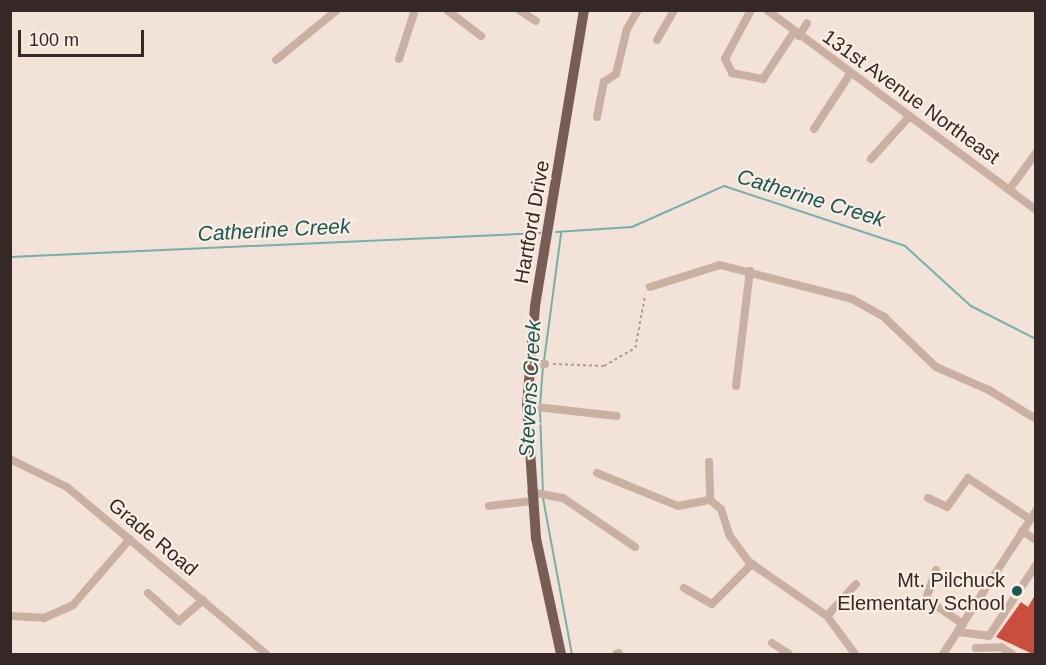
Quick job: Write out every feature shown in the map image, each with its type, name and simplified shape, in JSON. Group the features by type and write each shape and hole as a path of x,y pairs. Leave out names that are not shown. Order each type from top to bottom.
{"main road":[{"name":"Hartford Drive","path":"561,654 536,494 531,406 584,10"}],"street":[{"path":"276,60 337,10"},
{"path":"399,59 415,10"},
{"path":"447,10 480,36"},
{"path":"519,10 536,21"},
{"path":"597,117 604,82 616,74 629,21 638,10"},
{"path":"657,40 674,10"},
{"path":"750,10 725,59 732,73 763,79 807,23"},
{"name":"131st Avenue Northeast","path":"767,10 850,75 1035,210"},
{"path":"814,129 850,75"},
{"path":"871,159 908,118"},
{"path":"1009,190 1035,153"},
{"path":"650,287 705,267 750,271 871,307 936,367 989,390 1035,419"},
{"path":"736,386 750,271"},
{"path":"531,406 616,416"},
{"name":"Grade Road","path":"10,459 67,487 203,600 261,653"},
{"path":"709,462 710,500"},
{"path":"597,473 678,506 710,500 721,508 730,536 752,564 827,616 855,654"},
{"path":"928,498 947,507 968,478 1033,515 943,654"},
{"path":"489,506 536,494 635,547"},
{"path":"1023,531 1035,540"},
{"path":"10,616 44,618 73,605 130,539"},
{"path":"684,588 712,604 752,564"},
{"path":"936,570 926,599 960,628 989,636 1035,565"},
{"path":"827,616 856,584"},
{"path":"148,593 179,621 203,600"},
{"path":"772,643 789,654"},
{"path":"976,648 1001,648 1012,654"}],"path":[{"path":"537,364 604,366 635,348 650,287"}],"building":[{"path":"1035,595 1035,654 1033,654 996,637 1021,602 1028,607"}],"waterway":[{"name":"Catherine Creek","path":"556,232 632,227 724,186 905,246 971,306 1036,339"},
{"name":"Catherine Creek","path":"10,257 540,233"},
{"name":"Stevens Creek","path":"544,361 561,233"},
{"name":"Stevens Creek","path":"540,406 543,366"},
{"name":"Stevens Creek","path":"540,411 543,492"},
{"name":"Stevens Creek","path":"543,498 572,654"}],"place":[{"name":"Mt. Pilchuck Elementary School","path":"1017,591"}]}
